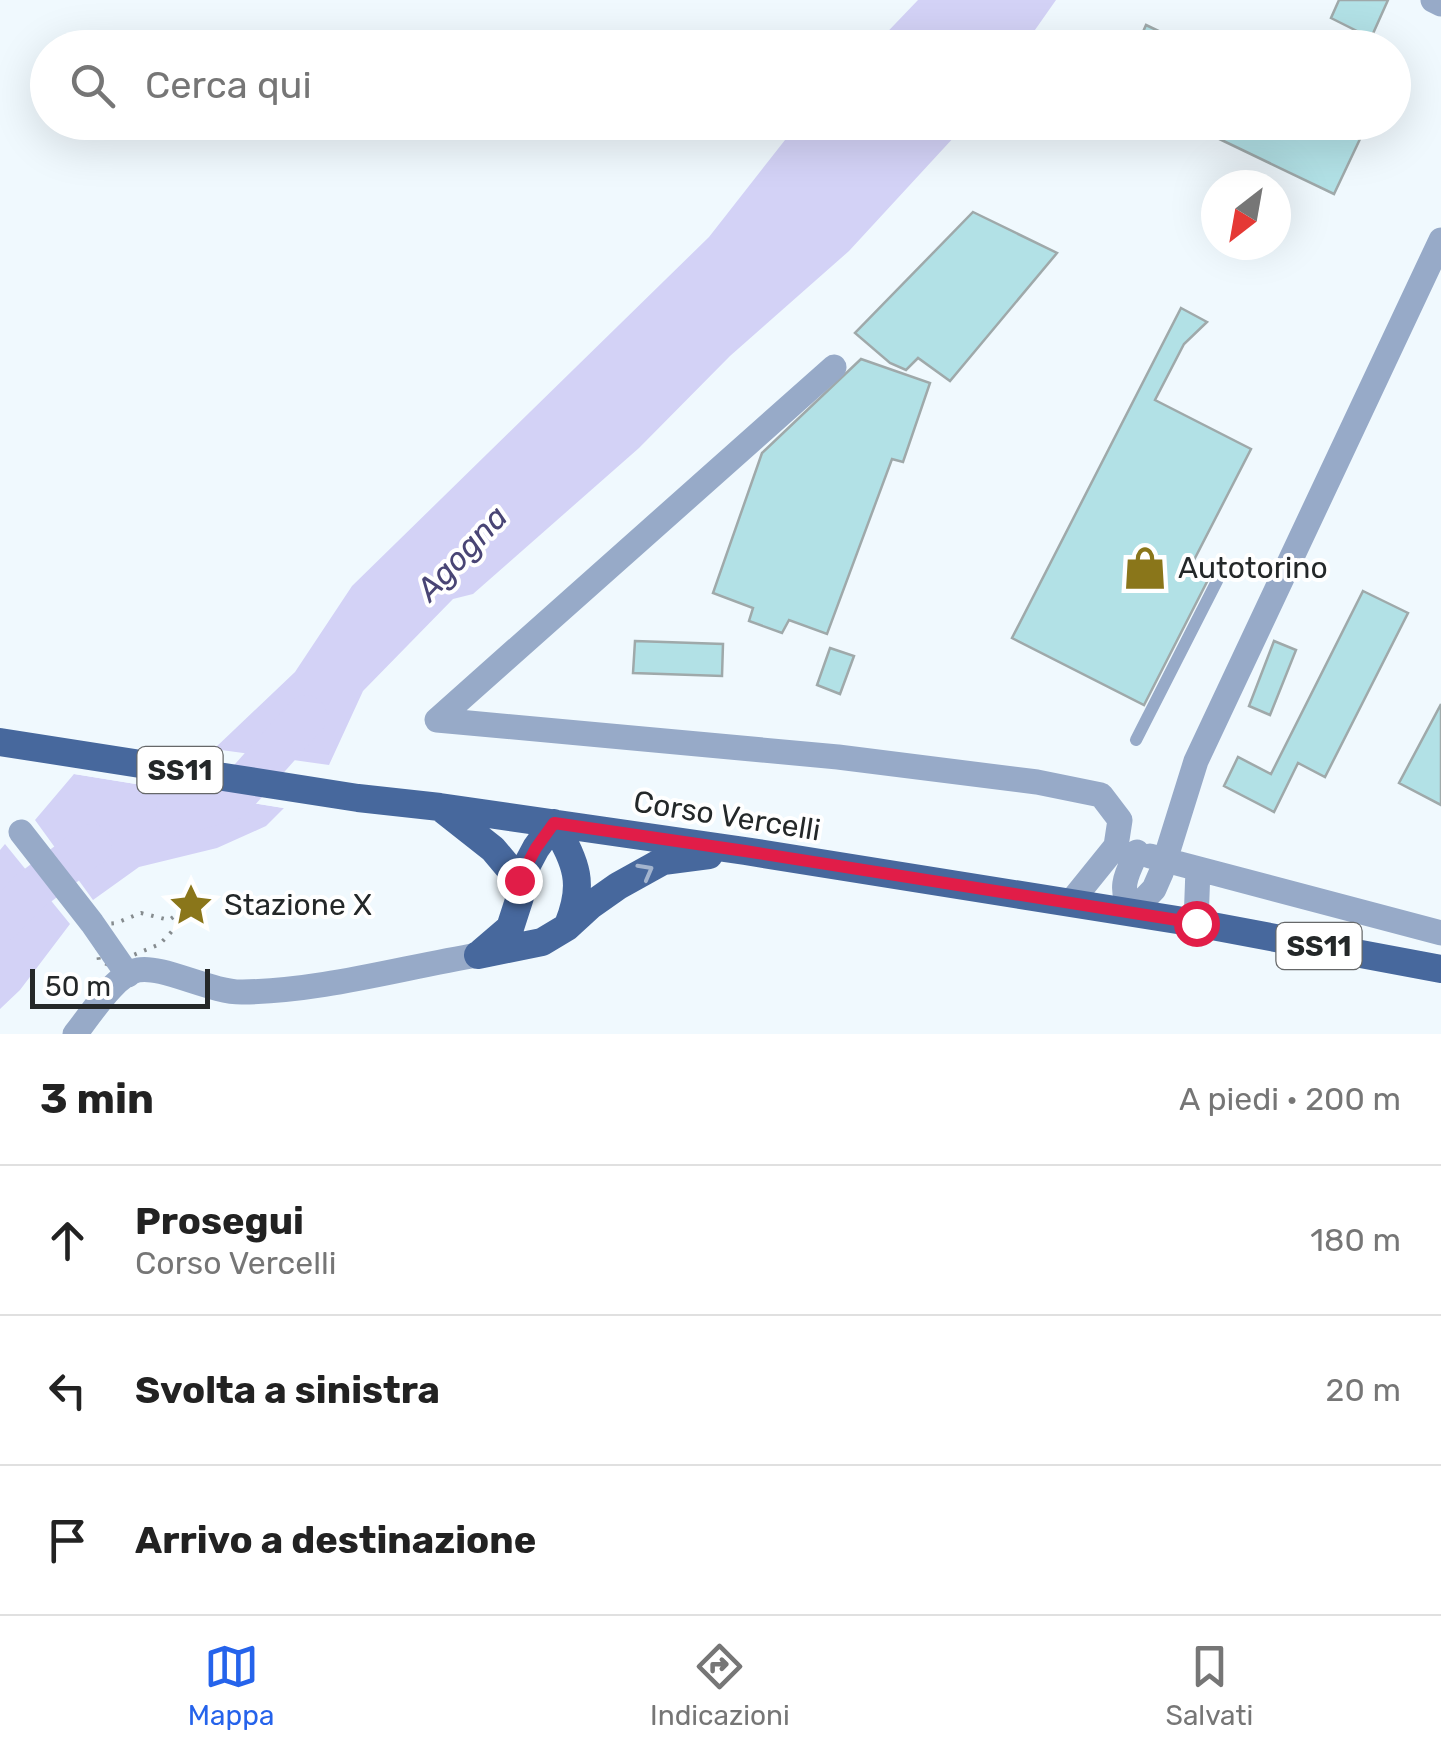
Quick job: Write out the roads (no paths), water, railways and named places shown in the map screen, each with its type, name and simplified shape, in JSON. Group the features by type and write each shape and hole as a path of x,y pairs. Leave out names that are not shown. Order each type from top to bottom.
{"main road":[{"name":"Corso Vercelli","path":"1,742 1132,912 1441,969"},
{"path":"440,807 493,849 519,880"},
{"path":"478,956 510,928 520,898 519,880 554,823 573,858 579,890 567,928"},
{"path":"478,956 542,942 567,928 604,896 663,861 745,851"}],"street":[{"path":"1433,0 1441,4"},
{"path":"834,367 437,720 838,757 1037,782 1101,796 1120,820 1127,849 1125,899 1132,912 1154,889 1196,761 1441,240"},
{"path":"21,832 123,968 154,970 237,992 254,992 286,990 478,956"},
{"path":"1127,849 1441,933"},
{"path":"1070,903 1127,849"},
{"path":"1196,923 1198,870"},
{"path":"74,1034 116,983 123,968"}],"lane":[{"path":"1136,740 1217,581"}],"water":[{"path":"918,0 1056,0 1035,30 889,30"},
{"path":"785,140 951,140 849,251 730,356 639,448 473,594 453,599 363,691 329,765 214,749 295,672 352,586 709,237"},
{"path":"74,774 284,808 266,826 217,848 139,867 93,900 35,820"},
{"path":"5,844 70,924 20,990 0,1009 0,850"}],"waterway":[{"name":"Agogna","path":"176,815 232,799 306,716"},
{"name":"Agogna","path":"0,922 29,892 91,845"}],"place":[{"name":"Autotorino","path":"1145,568"},
{"name":"Stazione X","path":"191,905"}]}
